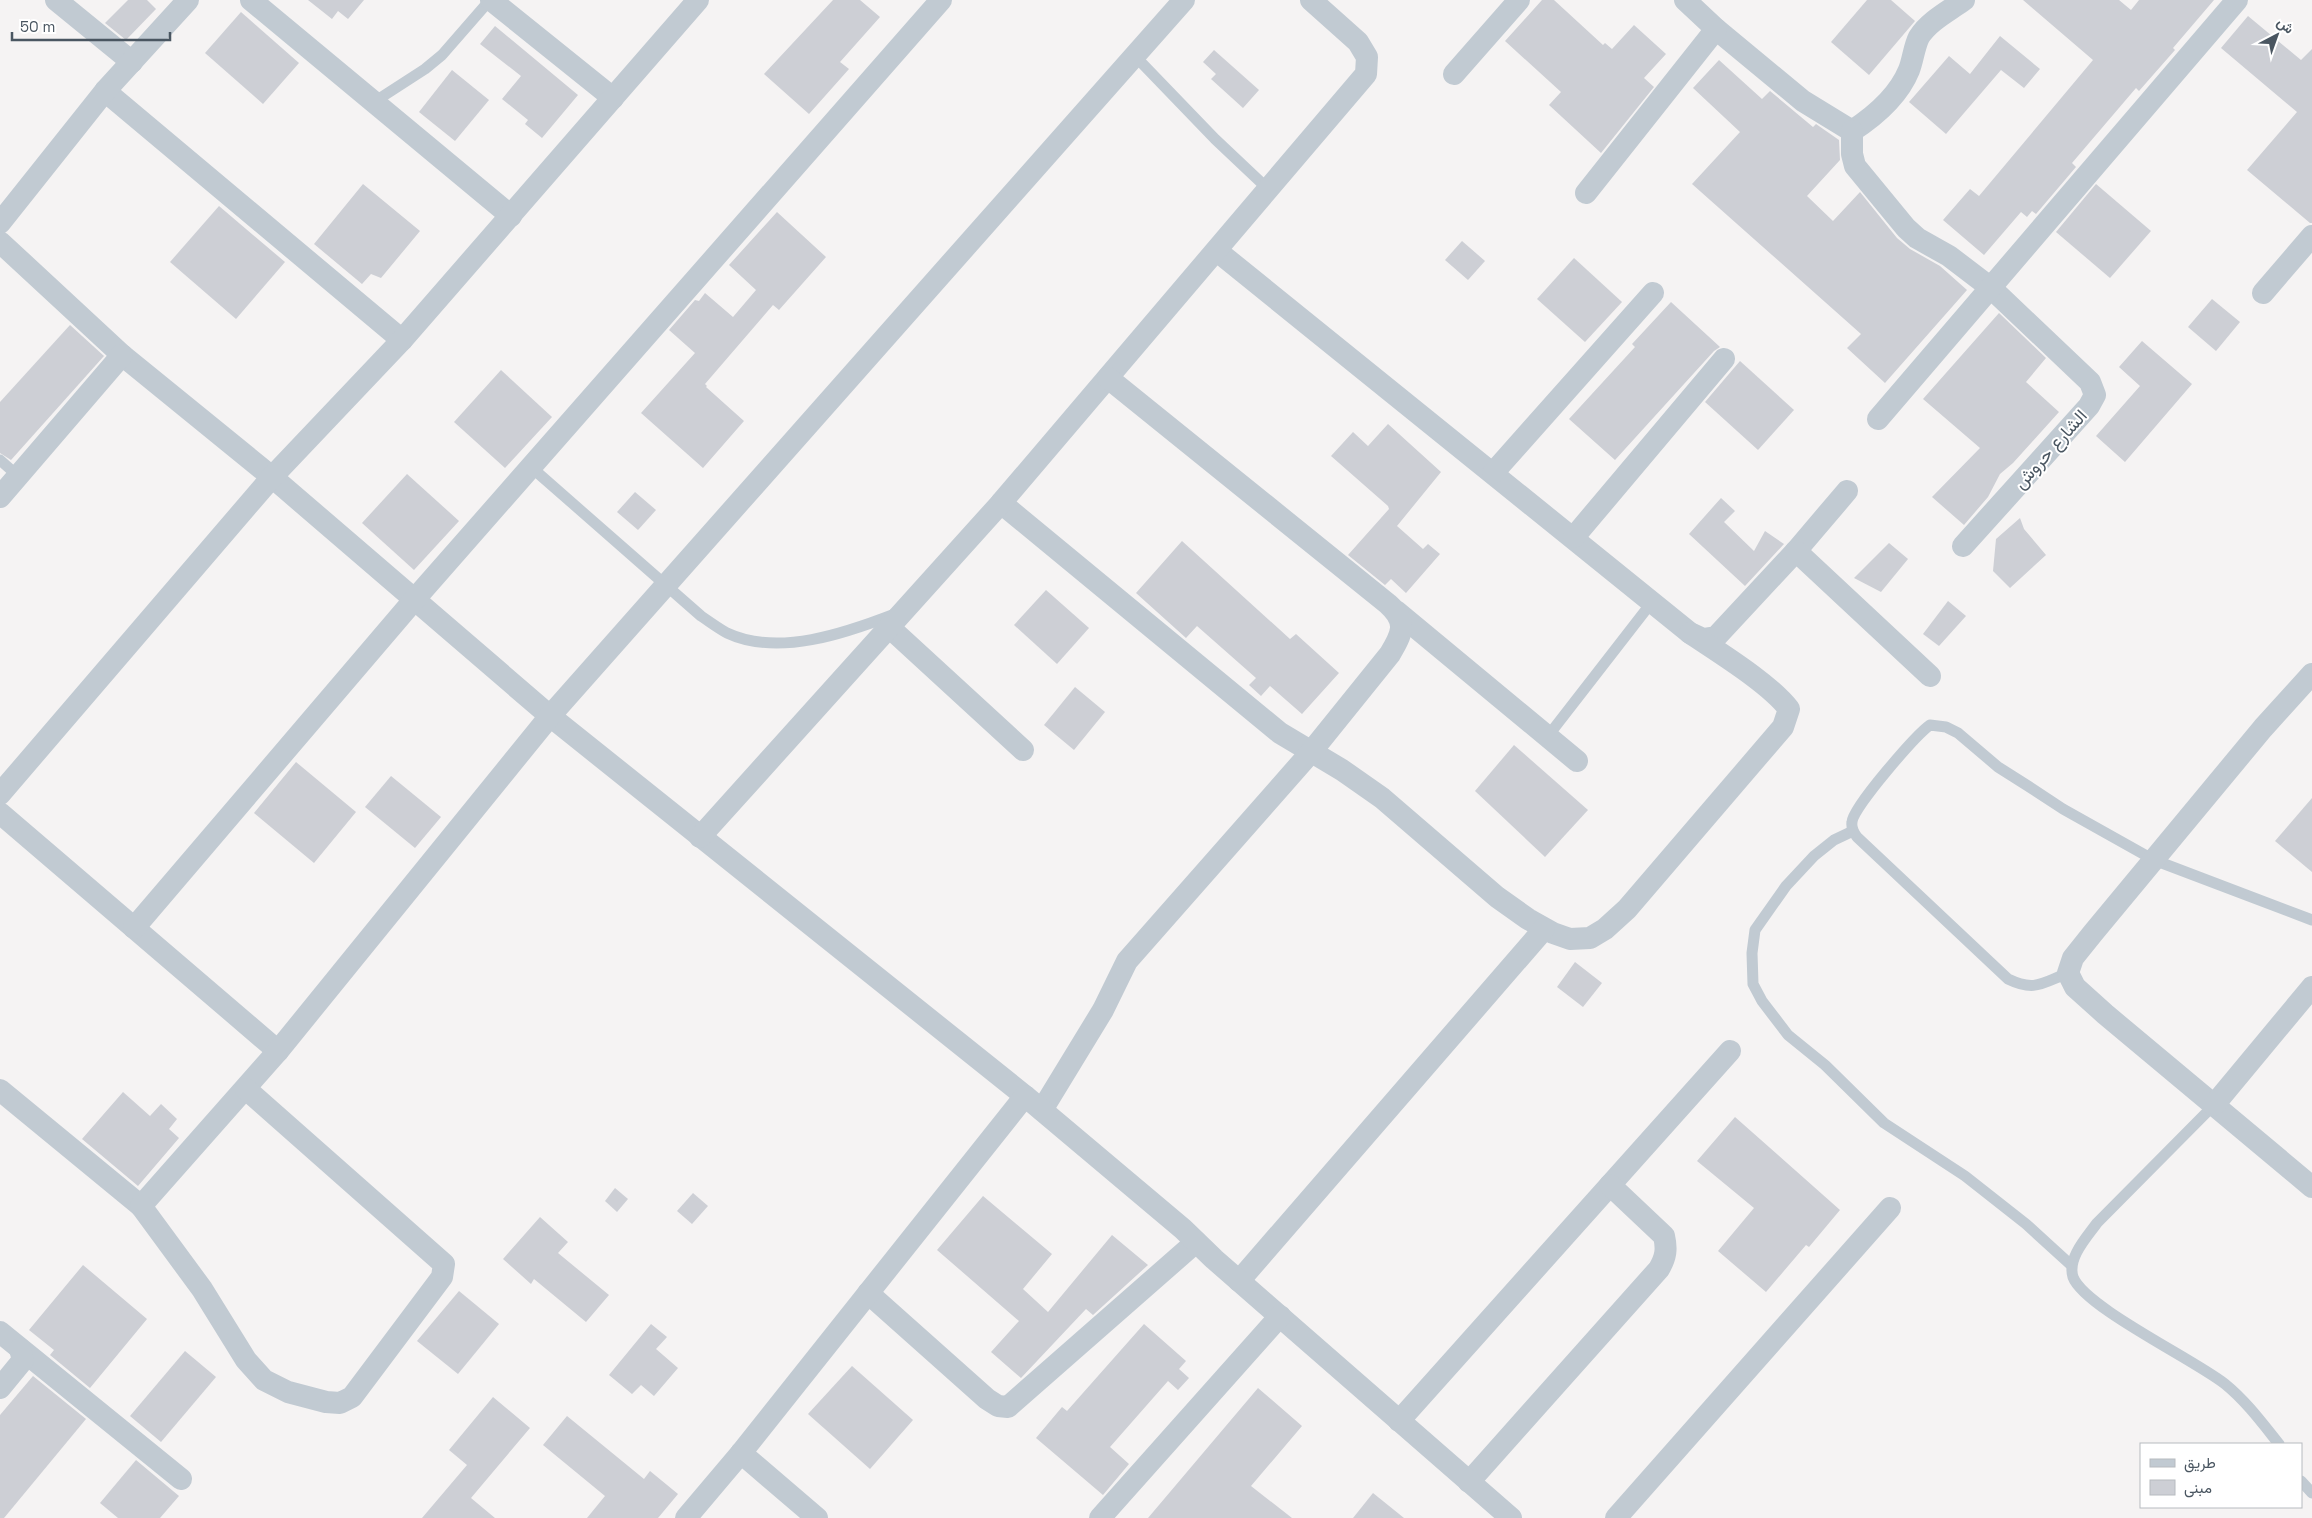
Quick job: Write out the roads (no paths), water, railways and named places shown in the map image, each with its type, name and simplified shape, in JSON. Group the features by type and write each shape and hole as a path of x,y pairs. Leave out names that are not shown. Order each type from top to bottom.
{"street":[{"path":"56,0 132,62"},
{"path":"0,223 105,91 188,0"},
{"path":"251,0 511,216"},
{"path":"491,0 612,98"},
{"path":"0,794 272,478 402,340 698,0"},
{"path":"134,928 414,600 941,0"},
{"path":"141,1206 278,1051 550,716 1184,0"},
{"path":"700,837 1001,503 1366,74 1367,57 1358,42 1311,0"},
{"path":"1454,74 1519,0"},
{"path":"1685,0 1716,29 1803,101 1852,131"},
{"path":"1852,131 1873,118 1892,99 1909,71 1920,37 1932,23 1964,0"},
{"path":"1878,419 2237,0"},
{"path":"1586,193 1716,29"},
{"path":"105,91 402,340"},
{"path":"1852,131 1852,154 1855,166 1906,228 1917,238 1949,256 1991,288"},
{"path":"2263,293 2312,236"},
{"path":"0,242 122,355 272,478 550,716 1033,1103 1196,1242 1512,1518"},
{"path":"1001,503 1280,733 1342,770 1382,798 1497,897 1544,929 1570,939 1590,938 1606,929 1627,908 1785,722 1789,709 1782,701 1737,665 1690,633 1574,537 1217,251"},
{"name":"الشارع حروش","path":"1963,546 2088,406 2094,395 2090,382 1991,288"},
{"path":"1493,473 1653,294"},
{"path":"0,497 122,355"},
{"path":"1574,537 1724,359"},
{"path":"1108,378 1578,761"},
{"path":"1690,633 1703,639 1716,637 1796,551 1847,491"},
{"path":"1796,551 1930,676"},
{"path":"686,1518 741,1453 868,1293 1033,1103 1103,1010 1127,961 1311,752 1390,654 1399,638 1402,625 1396,611"},
{"path":"889,627 1023,750"},
{"path":"2312,674 2263,728 2073,958 2068,973 2075,987 2105,1014 2312,1187"},
{"path":"0,813 278,1051"},
{"path":"1239,1281 1544,929"},
{"path":"2214,1105 2312,987"},
{"path":"1399,1421 1730,1051"},
{"path":"0,1090 141,1206 202,1289 246,1360 264,1380 288,1392 326,1402 340,1402 352,1397 442,1277 444,1264 246,1089"},
{"path":"1469,1482 1659,1269 1666,1257 1667,1247 1664,1236 1610,1185"},
{"path":"1616,1518 1890,1208"},
{"path":"868,1293 987,1399 998,1406 1008,1407 1196,1242"},
{"path":"1100,1518 1280,1316"},
{"path":"0,1332 181,1479"},
{"path":"0,1388 23,1360 20,1349"},
{"path":"741,1453 817,1518"}],"lane":[{"path":"374,102 442,55 491,0"},
{"path":"1135,56 1215,139 1268,190"},
{"path":"0,460 18,476"},
{"path":"531,467 666,586 719,629 745,639 774,642 832,636 905,610"},
{"path":"1548,736 1652,602"},
{"path":"2068,973 2035,986 2023,986 2008,979 1857,837 1853,831 1852,823 1857,811 1919,733 1930,726 1946,727 1958,733 1998,767 2063,809 2154,860 2312,920"},
{"path":"1853,831 1834,840 1814,856 1786,886 1755,930 1752,953 1753,984 1762,1001 1788,1035 1825,1065 1884,1124 1965,1176 2026,1224 2071,1265"},
{"path":"2214,1105 2097,1223 2081,1245 2071,1265 2073,1278 2090,1297 2123,1321 2207,1370 2227,1386 2278,1443"},
{"path":"2302,1482 2312,1493"}]}
